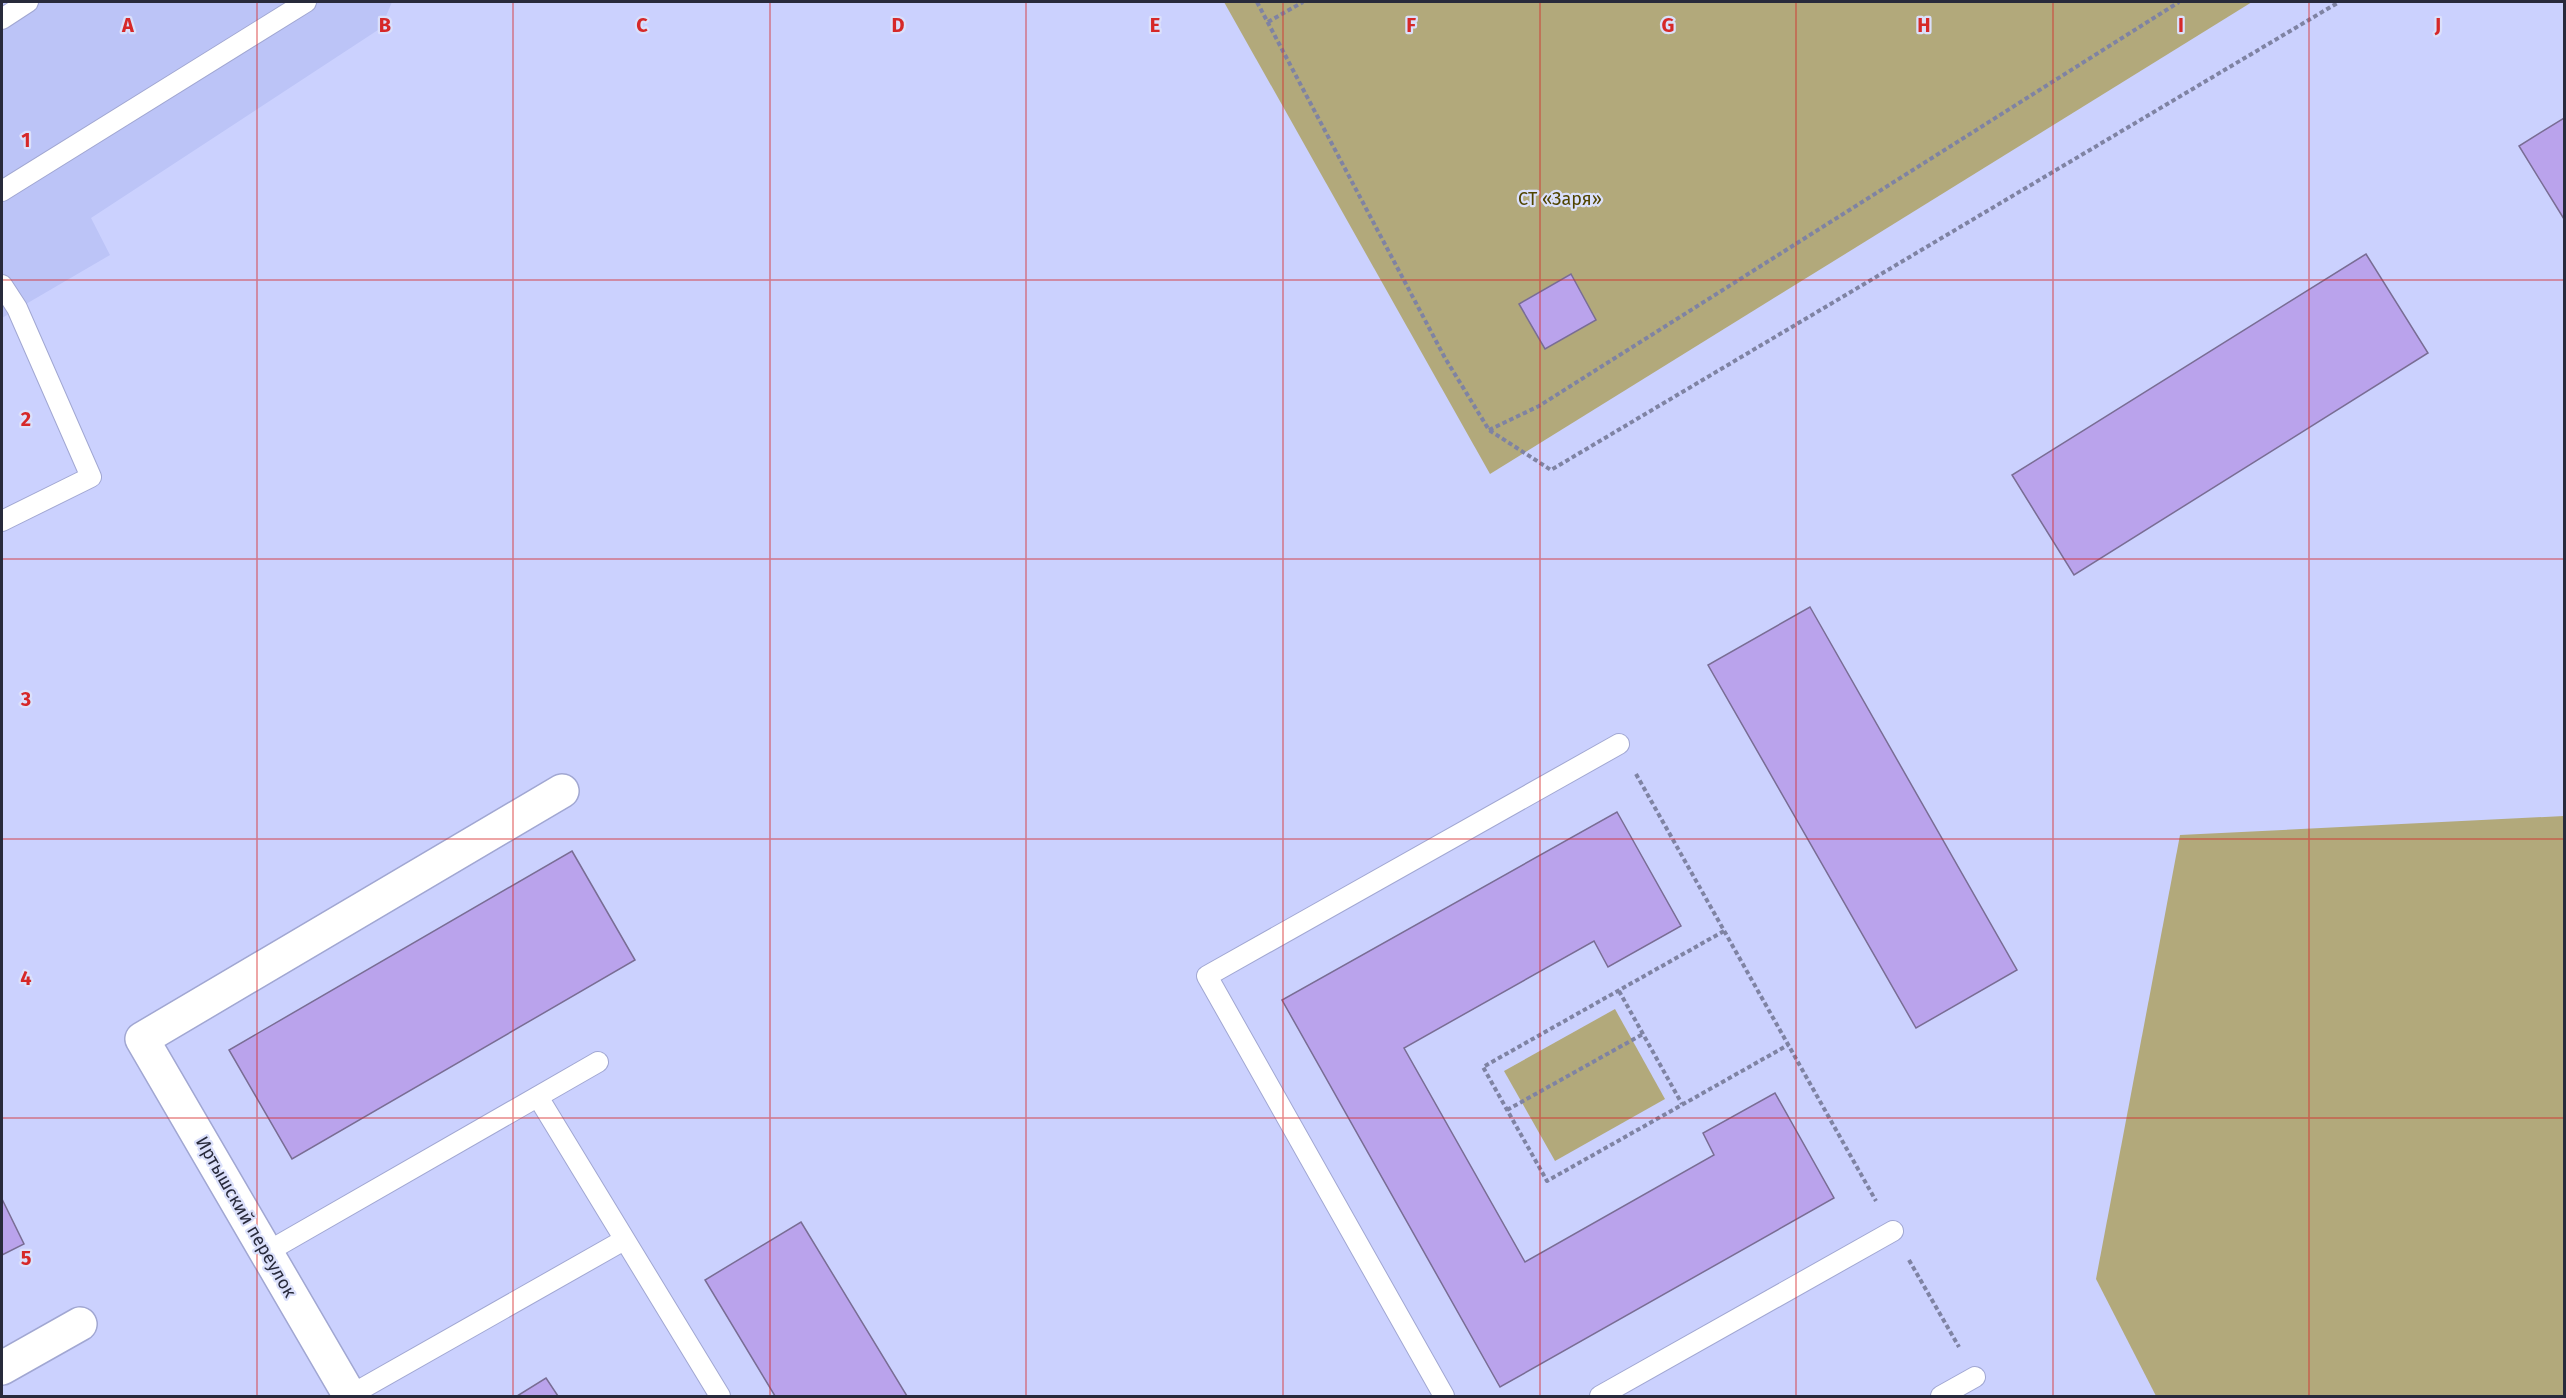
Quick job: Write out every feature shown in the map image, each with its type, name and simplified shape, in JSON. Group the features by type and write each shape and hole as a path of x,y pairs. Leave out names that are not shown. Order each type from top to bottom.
{"street":[{"name":"Иртышский переулок","path":"350,1396 142,1039 562,791"},
{"path":"2,1368 80,1324"}],"lane":[{"path":"2,19 28,2"},
{"path":"2,191 306,2"},
{"path":"2,285 17,308 91,477 2,521"},
{"path":"1444,1396 1207,976 1619,744"},
{"path":"267,1252 598,1062"},
{"path":"538,1097 720,1396"},
{"path":"1600,1396 1893,1232"},
{"path":"350,1396 624,1240"},
{"path":"1941,1396 1976,1377"}],"path":[{"path":"1257,2 1445,358 1489,430 1551,470 2339,2"},
{"path":"1268,22 1303,2"},
{"path":"1489,430 1539,406 2179,2"},
{"path":"1619,744 1976,1377"},
{"path":"1724,931 1483,1067 1507,1110 1547,1180 1788,1045"},
{"path":"1619,991 1682,1104"},
{"path":"1507,1110 1643,1034"}],"shaded area":[{"path":"2,2 392,2 381,28 91,218 110,255 2,318"}],"green space":[{"name":"СТ «Заря»","path":"1224,2 2252,2 1490,474"},
{"path":"2564,816 2564,1396 2156,1396 2096,1279 2180,835"},
{"path":"1615,1009 1665,1099 1555,1161 1504,1071"}],"building":[{"path":"2564,118 2564,219 2519,146"},
{"path":"2366,254 2428,353 2074,575 2012,475"},
{"path":"1571,274 1596,320 1545,349 1519,304"},
{"path":"1810,607 2017,970 1916,1028 1708,665"},
{"path":"1617,812 1681,926 1608,967 1594,941 1404,1048 1525,1262 1714,1155 1703,1133 1775,1093 1834,1198 1500,1387 1282,1000"},
{"path":"572,851 635,960 292,1159 229,1050"},
{"path":"2,1199 24,1244 2,1255"},
{"path":"801,1222 907,1396 775,1396 705,1280"},
{"path":"546,1378 558,1396 517,1396"}]}
